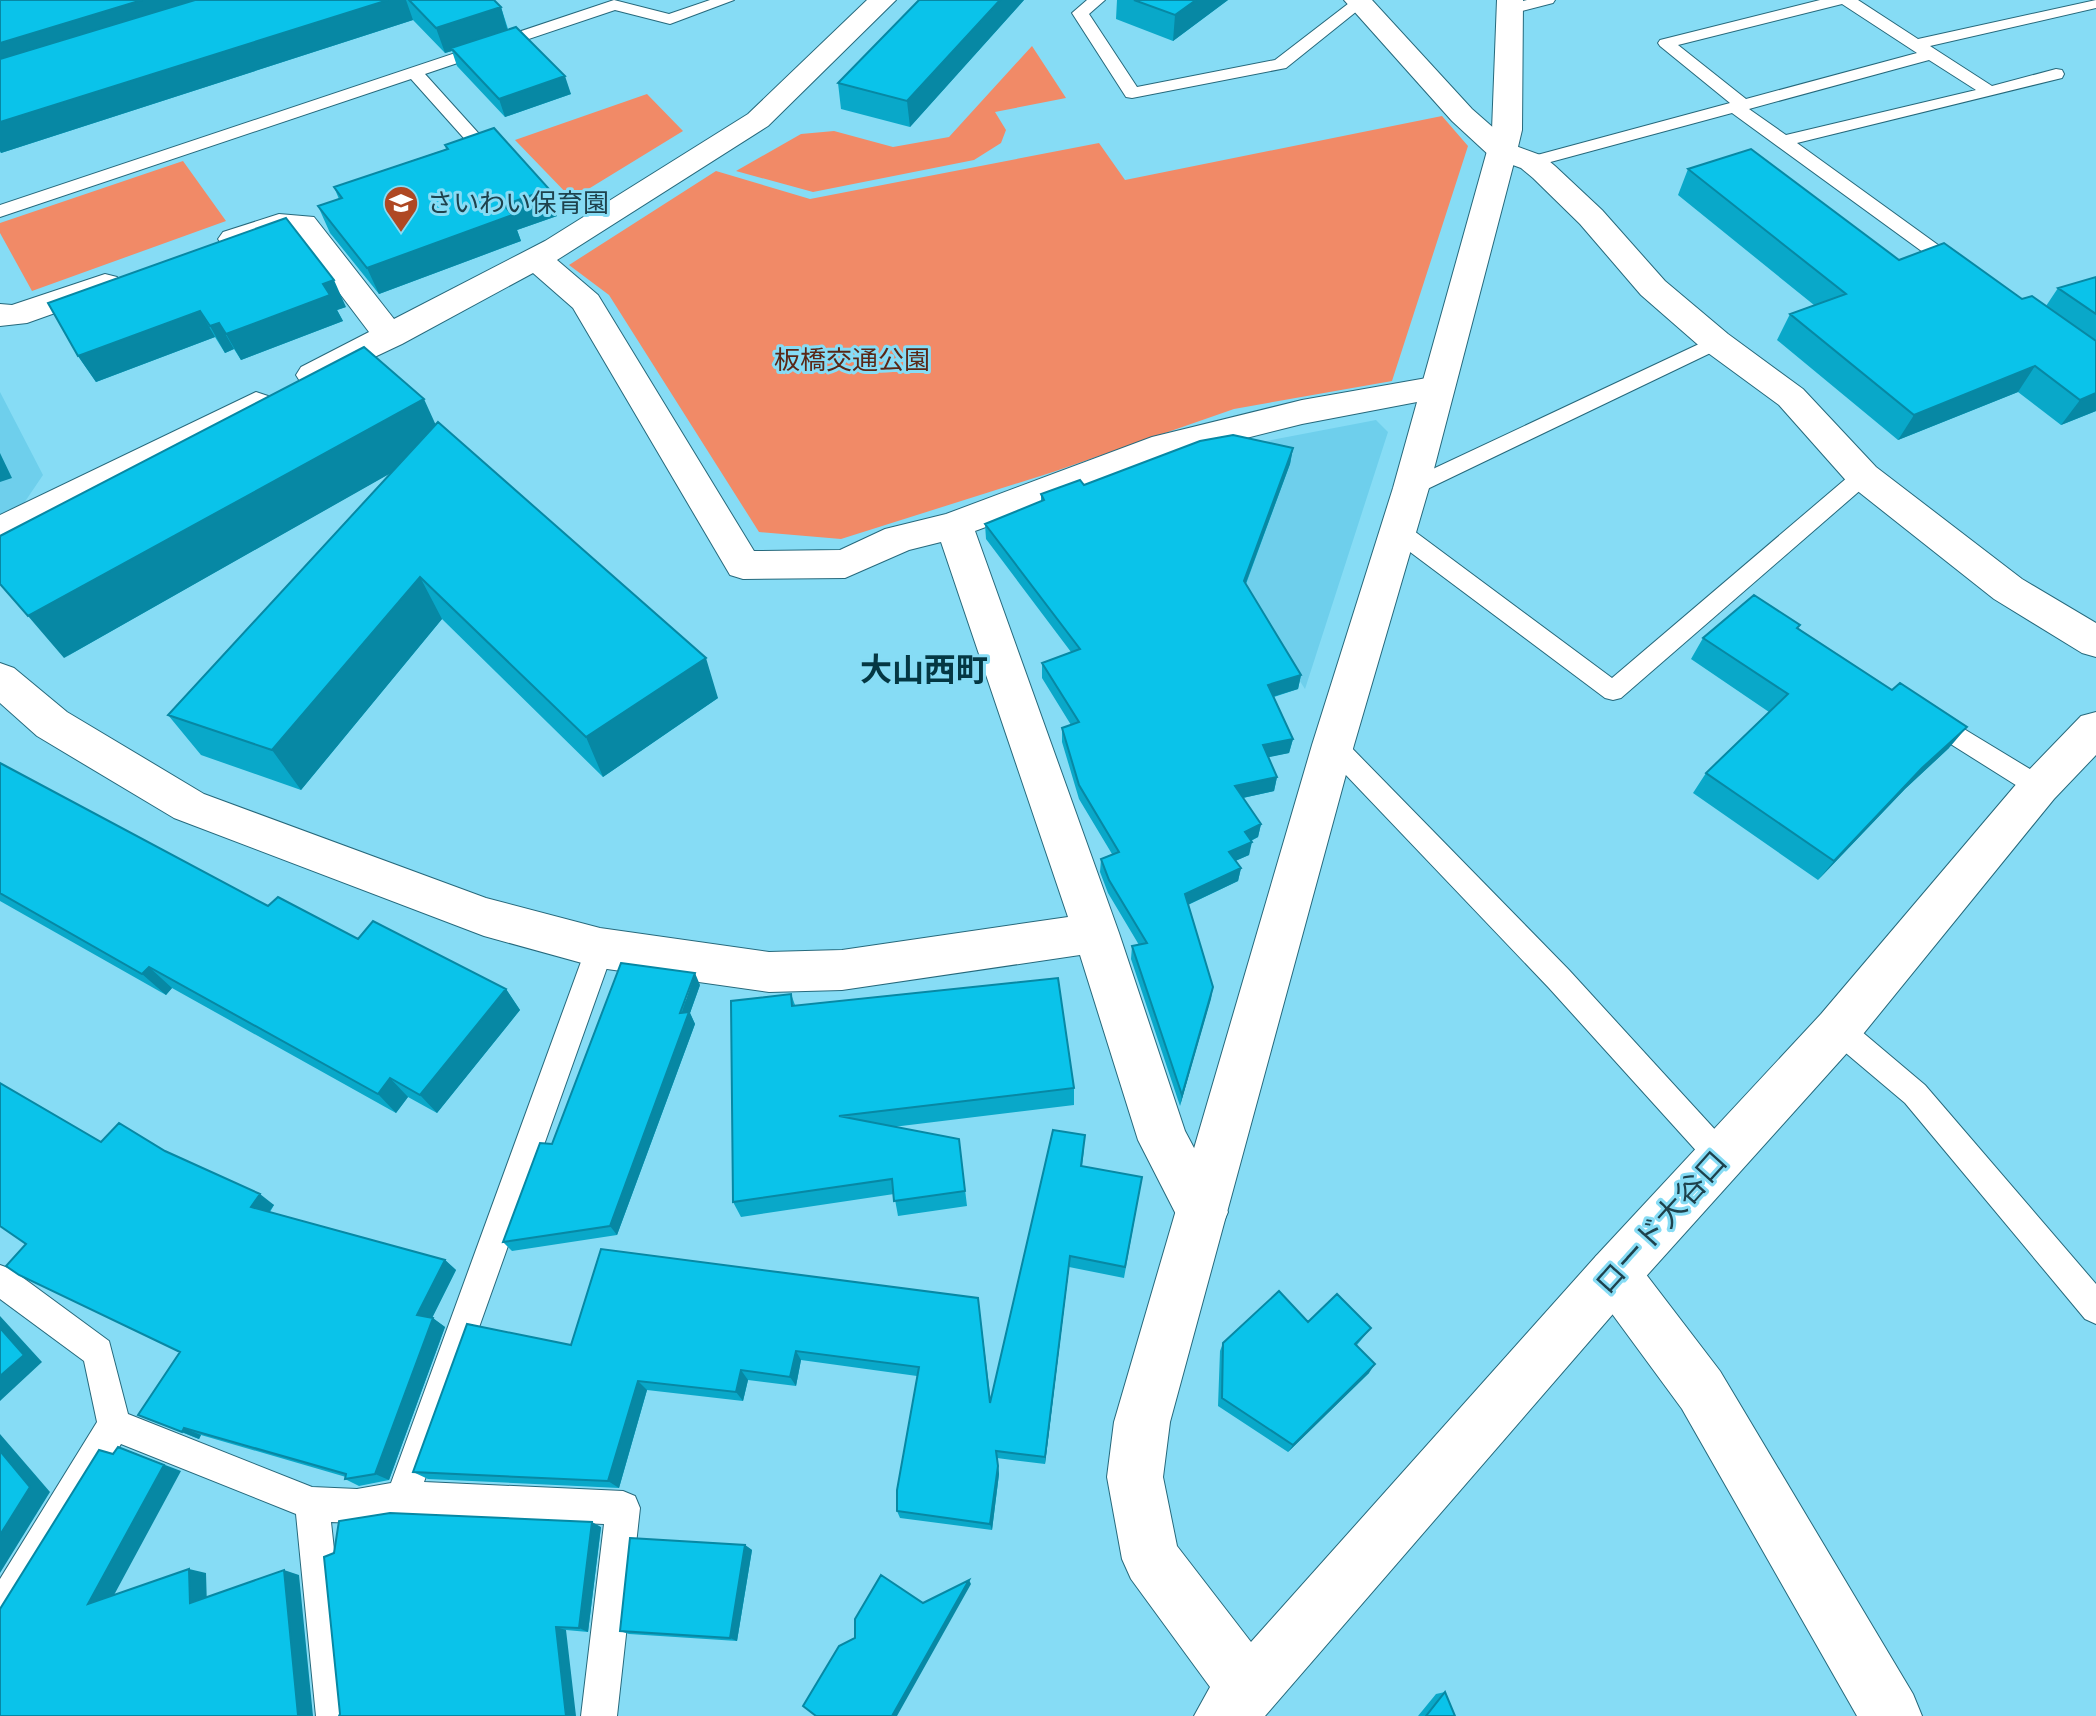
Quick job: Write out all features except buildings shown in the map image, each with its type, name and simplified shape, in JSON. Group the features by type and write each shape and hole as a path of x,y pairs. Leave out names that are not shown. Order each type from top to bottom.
{"street":[{"path":"0,531 284,390 536,259 758,120 883,0"},
{"path":"1358,2 1462,115 1591,217 1653,288 1716,342 1791,397 1863,476 2008,589 2096,642"},
{"path":"1248,1707 1151,1559 1135,1477 1142,1422 1333,745 1411,488 1438,387 1517,157 1507,130 1523,3"},
{"path":"206,249 279,223 303,224 390,336"},
{"path":"536,259 586,302 743,565 845,564 898,539 954,525 1165,446 1302,412 1438,387"},
{"path":"0,315 15,316 132,275"},
{"path":"954,525 1096,933 1163,1140 1202,1212"},
{"path":"0,679 52,724 189,806 484,917 600,948 769,972 842,970 1096,933"},
{"name":"ロード大谷口","path":"1248,1707 1614,1274 1838,1029 2039,787 2092,741"},
{"path":"1614,1274 1701,1390 1891,1716"}],"lane":[{"path":"0,211 614,5 670,19 726,0"},
{"path":"1097,0 1080,13 1132,93 1280,64 1358,2"},
{"path":"1839,0 1666,43 1780,142 1972,279"},
{"path":"1847,0 1990,92"},
{"path":"1916,44 2024,14 2096,3"},
{"path":"1517,157 1739,106 1931,54"},
{"path":"415,73 484,150"},
{"path":"1780,142 2056,74"},
{"path":"1411,488 1716,342"},
{"path":"1398,531 1613,691 1863,476"},
{"path":"1729,591 1755,608"},
{"path":"1914,708 2039,787"},
{"path":"1333,745 1559,979 1720,1156"},
{"path":"402,1498 600,948"},
{"path":"1838,1029 1915,1094 2096,1308"},
{"path":"0,1280 98,1352 114,1425 9,1596 0,1605"},
{"path":"114,1425 312,1504 357,1506 402,1498 623,1508 599,1716"},
{"path":"312,1504 334,1716"}],"shaded area":[{"path":"0,392 43,475 22,506 0,516"},
{"path":"1376,420 1388,432 1305,689 1157,462"}],"green space":[{"path":"1032,46 1066,98 995,112 1006,130 1001,143 974,160 813,192 736,171 801,134 834,131 893,147 949,137"},
{"path":"647,94 683,131 572,199 515,140"},
{"name":"板橋交通公園","path":"1442,116 1468,146 1392,381 1234,409 1053,472 841,539 759,532 609,295 569,265 716,171 810,199 1099,143 1125,180"},
{"path":"183,161 226,221 32,291 0,233 0,223"}],"place":[{"name":"さいわい保育園","path":"401,234"}],"district":[{"name":"大山西町","path":"924,670"}]}
